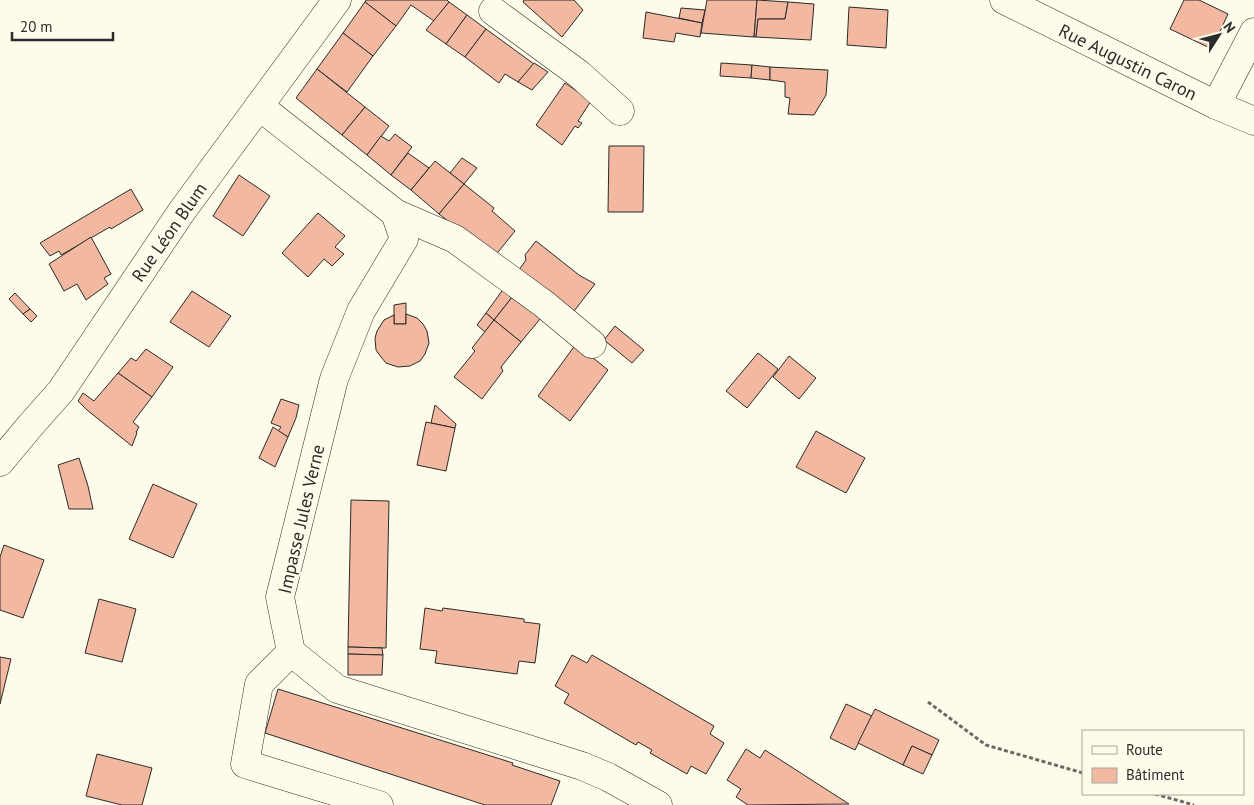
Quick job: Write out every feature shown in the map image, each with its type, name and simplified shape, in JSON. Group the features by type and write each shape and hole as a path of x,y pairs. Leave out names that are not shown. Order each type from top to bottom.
{"street":[{"name":"Rue Léon Blum","path":"0,462 61,392 182,211 337,0"},
{"name":"Rue Augustin Caron","path":"1004,0 1254,122"},
{"path":"491,4 578,74 620,111"},
{"path":"1216,105 1254,32"},
{"path":"259,106 396,212 455,239 544,304 592,344"},
{"name":"Impasse Jules Verne","path":"291,652 280,597 334,379 361,311 404,240 396,212"},
{"path":"379,805 246,764 259,684 291,652 337,690 582,766 608,777 658,805"}],"path":[{"path":"928,702 986,745 1082,773"},
{"path":"1159,795 1194,805"}],"building":[{"path":"366,0 447,0 449,2 434,21 411,5 396,26 365,2"},
{"path":"524,0 574,0 583,10 562,37 523,2"},
{"path":"707,0 757,0 754,37 701,33"},
{"path":"757,0 788,2 785,19 758,19 756,37 754,37"},
{"path":"1184,0 1199,0 1228,14 1212,49 1170,29"},
{"path":"365,2 396,26 373,56 343,33"},
{"path":"449,2 467,15 446,44 426,30"},
{"path":"788,2 814,4 811,40 756,37 758,19 785,19"},
{"path":"849,7 888,10 886,48 847,45"},
{"path":"681,8 705,10 702,23 679,18"},
{"path":"646,12 702,23 700,37 676,33 674,42 643,38"},
{"path":"467,15 486,29 465,57 446,44"},
{"path":"486,29 534,64 518,82 505,74 499,83 465,57"},
{"path":"343,33 373,56 347,92 317,69"},
{"path":"534,63 548,72 532,90 518,82"},
{"path":"721,63 752,65 751,78 720,76"},
{"path":"752,65 770,67 770,80 751,78"},
{"path":"770,67 828,70 826,95 814,115 788,114 790,98 785,97 785,82 770,80"},
{"path":"317,69 365,107 342,135 296,98"},
{"path":"565,83 591,101 578,121 582,123 578,128 575,126 562,145 536,125"},
{"path":"365,107 389,126 367,155 342,135"},
{"path":"395,134 412,147 391,175 367,155 381,136 389,141"},
{"path":"609,146 644,146 643,212 608,212"},
{"path":"408,153 429,168 411,190 391,175"},
{"path":"462,158 477,168 464,184 450,173"},
{"path":"435,161 464,184 439,214 411,190"},
{"path":"239,175 270,196 243,236 213,216"},
{"path":"464,184 494,208 492,211 515,231 494,257 439,214"},
{"path":"131,189 143,210 111,229 110,227 61,255 59,251 50,256 40,243"},
{"path":"318,213 345,236 335,247 344,254 332,266 324,259 308,277 282,253"},
{"path":"91,237 111,274 104,278 108,284 86,300 77,284 64,291 49,264"},
{"path":"536,241 579,275 595,284 571,315 516,274 526,260 525,255"},
{"path":"507,284 517,291 494,320 486,313"},
{"path":"192,291 231,316 209,347 170,322"},
{"path":"517,291 545,313 521,342 494,320"},
{"path":"15,293 30,309 23,314 9,299"},
{"path":"406,303 406,324 394,324 394,305"},
{"path":"30,309 37,316 31,322 23,314"},
{"path":"486,313 494,320 485,332 477,325"},
{"path":"406,314 417,318 423,324 427,331 429,343 420,361 410,366 398,367 386,363 381,357 376,350 375,338 384,320 394,315 394,324 406,324"},
{"path":"494,320 521,342 501,367 503,371 482,399 454,377 475,351 472,348"},
{"path":"615,326 644,350 632,363 604,340"},
{"path":"576,344 608,370 570,421 538,396"},
{"path":"146,349 173,367 152,397 118,373 131,358 136,361"},
{"path":"758,353 778,369 747,408 726,391"},
{"path":"789,356 816,378 799,399 773,377"},
{"path":"118,373 152,397 133,422 139,427 132,446 78,401 83,393 94,401"},
{"path":"281,399 299,405 288,437 278,431 281,427 271,423"},
{"path":"435,405 456,424 455,428 431,423"},
{"path":"426,422 455,428 446,471 417,465"},
{"path":"273,427 288,437 275,467 259,458"},
{"path":"816,431 865,458 846,493 796,467"},
{"path":"79,458 93,509 69,509 58,465"},
{"path":"153,484 197,504 173,558 129,539"},
{"path":"351,500 389,501 386,648 348,647"},
{"path":"4,545 44,560 23,618 0,610 0,557"},
{"path":"99,599 136,609 122,662 85,653"},
{"path":"425,608 442,611 443,608 524,619 524,622 540,624 535,663 519,661 517,674 435,663 437,651 420,649"},
{"path":"348,647 382,648 383,655 348,654"},
{"path":"348,654 383,655 382,675 348,675"},
{"path":"572,655 587,663 592,655 714,726 710,734 724,743 706,774 691,766 687,774 650,753 652,750 638,742 636,745 564,703 569,694 555,686"},
{"path":"0,657 11,659 0,704"},
{"path":"278,689 513,763 512,765 560,781 551,805 485,805 265,733"},
{"path":"846,704 872,716 855,750 830,738"},
{"path":"875,709 939,740 932,755 912,746 903,765 858,743"},
{"path":"912,746 932,755 923,774 903,765"},
{"path":"746,749 760,758 765,750 849,804 748,805 736,797 741,789 727,780"},
{"path":"97,754 152,768 142,805 122,805 86,796"}]}
